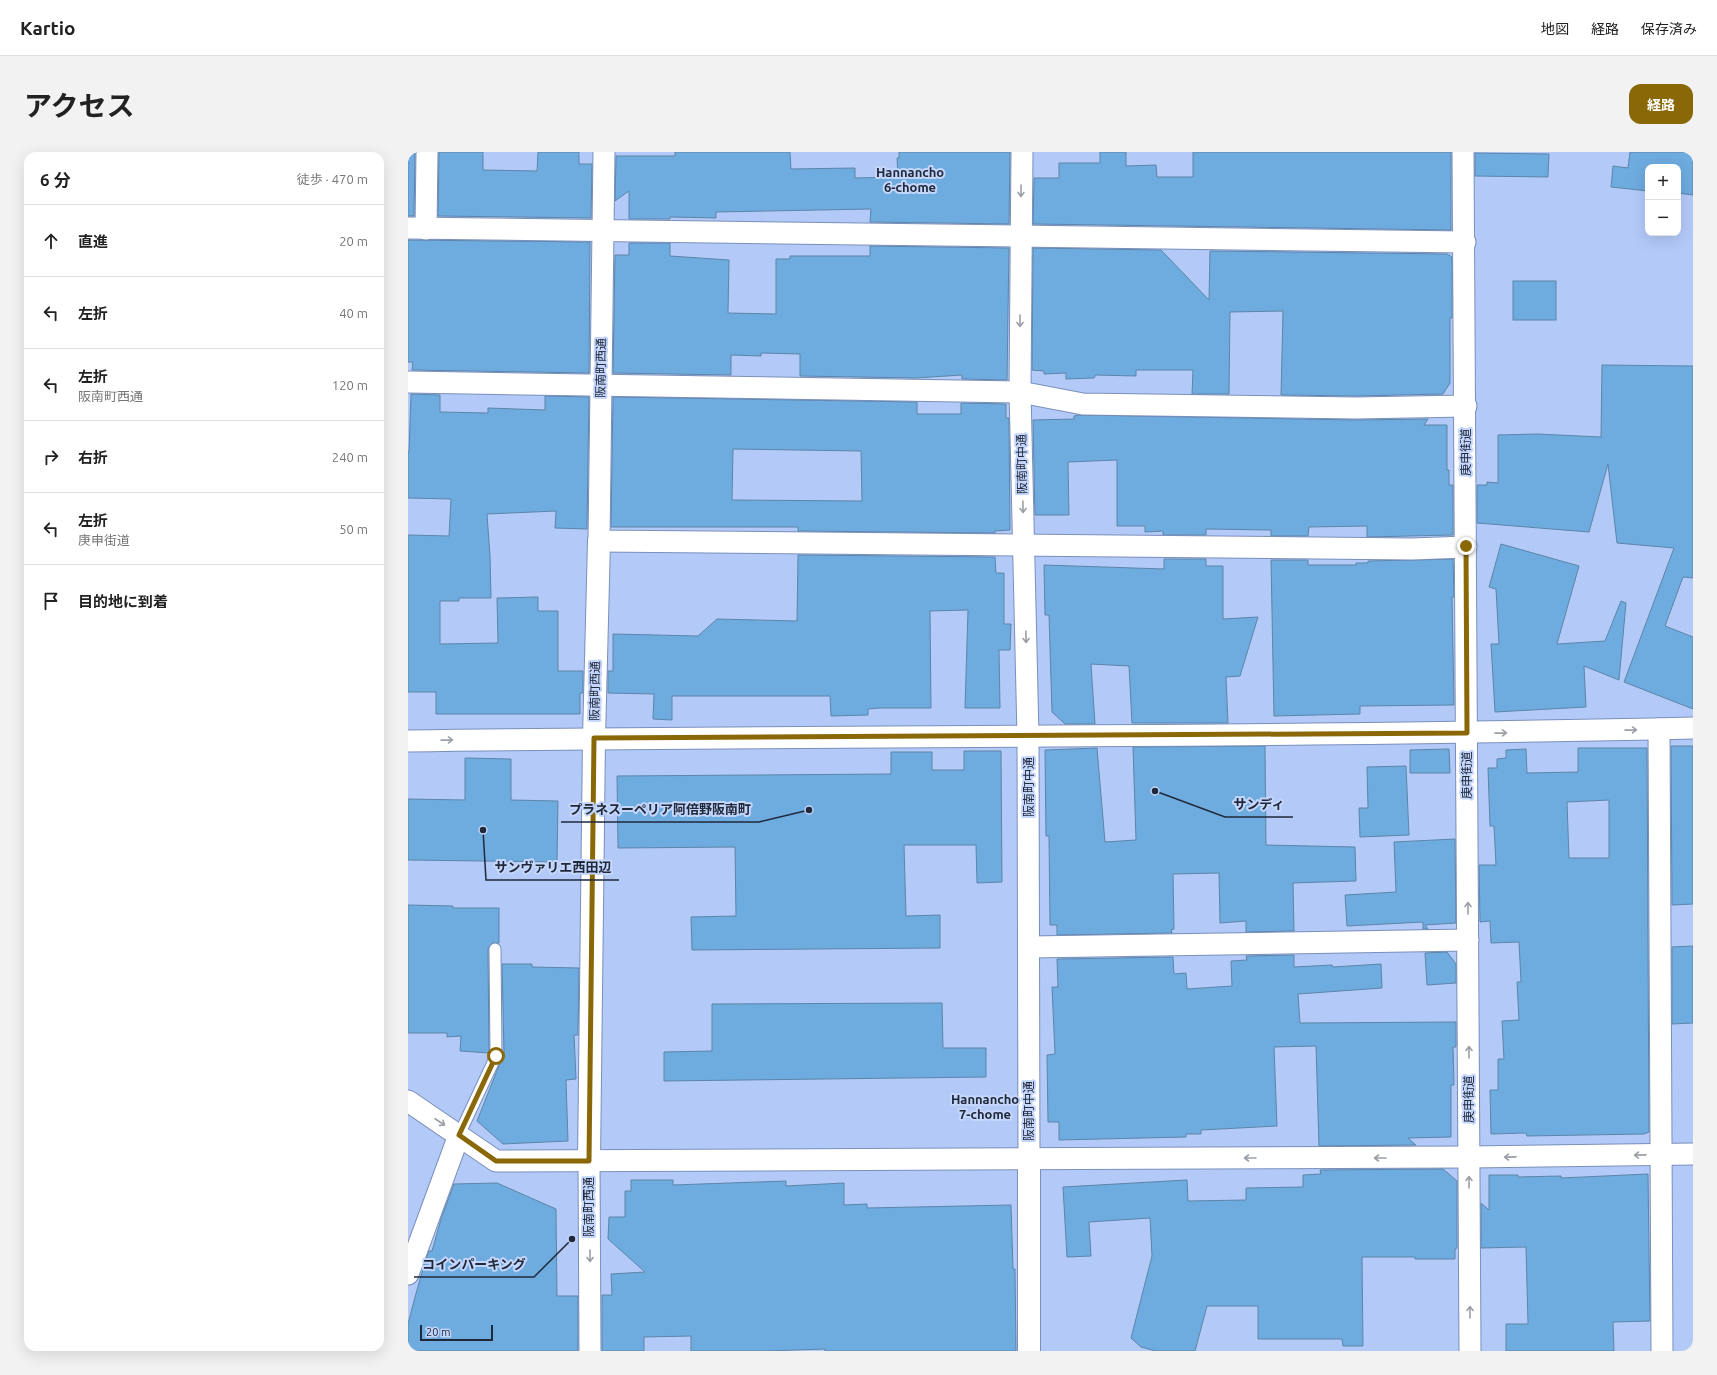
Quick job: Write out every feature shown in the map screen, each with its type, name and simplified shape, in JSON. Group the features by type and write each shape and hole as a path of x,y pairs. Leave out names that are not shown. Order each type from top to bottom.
{"street":[{"path":"427,152 417,228 1465,242"},
{"name":"阪南町西通","path":"590,1351 589,1161 594,738 599,541 604,152"},
{"name":"阪南町中通","path":"1022,152 1020,392 1028,736 1030,947 1029,1351"},
{"name":"庚申街道","path":"1464,152 1470,1351"},
{"path":"408,382 1020,392 1083,404 1356,408 1466,406"},
{"path":"599,541 1404,549 1466,546"},
{"path":"408,741 594,738 1467,733 1693,728"},
{"path":"1659,729 1662,1351"},
{"path":"1030,947 1468,940"},
{"path":"408,1101 496,1161 1469,1157 1693,1154"},
{"path":"408,1274 459,1135"}],"lane":[{"path":"459,1135 496,1056 495,949"}],"building":[{"path":"439,152 483,152 483,170 537,171 538,152 579,152 579,164 592,164 591,218 438,216"},
{"path":"675,152 790,152 791,169 855,168 855,178 898,177 897,158 899,158 899,152 1010,152 1009,224 870,222 871,209 716,212 716,218 670,217 670,219 629,219 629,191 615,201 616,156 675,156"},
{"path":"1100,152 1126,152 1126,166 1156,165 1157,177 1193,177 1193,152 1451,152 1451,230 1033,224 1034,178 1059,178 1059,163 1100,163"},
{"path":"1630,152 1693,152 1693,195 1681,193 1681,164 1645,164 1645,191 1611,187 1613,166 1628,168"},
{"path":"408,153 415,153 414,216 408,216"},
{"path":"1475,153 1549,154 1548,177 1475,176"},
{"path":"408,240 590,242 589,373 412,370 413,362 408,362"},
{"path":"629,243 670,243 670,256 729,260 728,313 776,314 776,259 790,259 790,256 870,256 870,246 1009,248 1007,380 962,379 962,375 916,378 800,376 800,354 761,353 761,356 731,355 731,375 613,373 615,255 629,255"},
{"path":"1033,248 1161,250 1209,300 1210,251 1447,254 1452,257 1450,383 1443,394 1356,396 1281,395 1283,311 1230,312 1229,394 1192,394 1193,370 1136,370 1136,376 1096,375 1094,378 1066,379 1066,373 1044,374 1044,371 1032,370"},
{"path":"1513,281 1556,281 1556,320 1513,320"},
{"path":"1602,365 1693,366 1693,578 1683,577 1665,626 1693,637 1693,709 1624,682 1674,548 1617,543 1608,464 1589,532 1477,523 1477,485 1487,485 1487,482 1498,483 1498,435 1537,434 1601,437"},
{"path":"411,394 440,395 440,412 488,413 488,408 545,410 545,396 589,397 587,529 555,528 556,511 487,514 491,598 459,598 459,601 440,601 440,644 498,643 497,598 538,597 538,611 558,611 558,671 583,671 583,693 580,693 580,714 436,714 436,692 408,692 408,535 449,536 451,499 408,498 408,452"},
{"path":"613,397 917,402 917,414 961,414 961,403 1006,404 1006,418 1009,418 1010,530 995,531 995,533 798,531 798,527 611,527","holes":["733,449 861,451 862,501 732,500"]},
{"path":"1074,416 1356,420 1428,419 1424,425 1447,425 1447,470 1449,470 1449,485 1453,485 1453,535 1367,537 1367,526 1309,527 1308,536 1271,536 1271,530 1206,529 1206,535 1163,535 1163,531 1145,532 1145,526 1117,526 1117,460 1068,462 1069,515 1035,515 1033,420 1074,419"},
{"path":"1501,544 1579,566 1557,644 1605,641 1621,601 1626,603 1619,680 1584,666 1586,707 1495,712 1491,644 1499,644 1496,589 1489,587"},
{"path":"798,555 995,557 996,573 1004,573 1004,624 1011,624 1010,650 999,650 1000,708 965,708 968,610 930,611 931,708 879,708 868,709 868,715 831,716 830,696 672,696 672,720 653,719 654,694 608,693 608,671 613,671 613,634 698,636 717,619 797,621"},
{"path":"1164,559 1206,559 1206,566 1223,566 1223,619 1258,617 1240,676 1226,677 1228,723 1132,723 1129,666 1091,664 1095,724 1065,724 1052,712 1049,615 1045,615 1044,565 1164,569"},
{"path":"1453,559 1454,597 1452,597 1454,705 1360,706 1360,714 1274,716 1271,560 1308,560 1308,565 1356,565 1356,563 1368,563 1368,561"},
{"path":"1265,746 1266,845 1355,847 1356,881 1293,883 1294,931 1246,932 1246,921 1220,923 1219,873 1173,874 1174,929 1171,930 1172,933 1057,935 1057,925 1050,925 1049,836 1046,836 1045,750 1097,748 1105,842 1136,840 1133,747"},
{"path":"1671,746 1693,746 1693,904 1672,905"},
{"path":"1578,748 1647,748 1649,1132 1644,1134 1527,1136 1526,1133 1491,1134 1490,1090 1498,1090 1498,1059 1504,1059 1502,1021 1519,1020 1517,982 1521,982 1519,942 1491,943 1490,921 1480,922 1479,865 1496,865 1494,826 1490,826 1488,768 1497,768 1497,759 1506,758 1506,750 1526,749 1527,773 1578,772","holes":["1609,800 1609,858 1569,858 1567,802"]},
{"path":"1449,749 1450,773 1410,773 1410,750"},
{"path":"964,751 1001,751 1002,882 977,883 976,845 904,845 906,916 940,915 940,948 692,950 691,917 736,916 735,847 618,848 617,776 891,774 891,752 932,752 932,770 964,770"},
{"path":"465,758 511,759 511,800 558,801 557,862 408,860 408,799 465,800"},
{"path":"1406,766 1409,835 1360,837 1359,808 1368,808 1367,767"},
{"path":"1455,839 1456,923 1425,925 1428,929 1423,929 1423,922 1347,926 1345,895 1396,892 1394,842"},
{"path":"408,905 453,906 453,908 499,908 499,943 492,943 488,949 489,1053 460,1051 461,1036 447,1037 447,1033 408,1033"},
{"path":"1693,946 1693,1023 1672,1024 1672,947"},
{"path":"1447,952 1456,964 1456,983 1427,985 1425,953"},
{"path":"1294,955 1294,967 1332,965 1333,967 1381,964 1382,988 1298,994 1300,1023 1456,1022 1456,1047 1453,1047 1454,1085 1451,1085 1451,1137 1408,1138 1416,1145 1319,1146 1316,1046 1274,1047 1277,1126 1201,1130 1201,1134 1186,1134 1186,1137 1059,1140 1059,1122 1048,1122 1047,1055 1055,1054 1052,987 1058,987 1057,959 1173,957 1174,974 1186,973 1187,989 1232,986 1231,961 1247,960 1246,956"},
{"path":"502,964 532,964 532,967 579,968 578,1035 574,1035 576,1079 566,1080 568,1141 503,1144 477,1121 504,1053"},
{"path":"942,1003 943,1048 986,1048 986,1077 664,1081 664,1052 712,1051 712,1004"},
{"path":"1443,1169 1457,1181 1457,1248 1455,1249 1455,1259 1362,1257 1363,1346 1343,1346 1342,1339 1258,1339 1258,1306 1207,1306 1195,1351 1156,1351 1141,1347 1131,1338 1152,1256 1150,1218 1089,1222 1091,1256 1067,1257 1063,1187 1187,1180 1188,1201 1246,1200 1246,1188 1303,1187 1303,1175 1321,1174 1320,1170"},
{"path":"1648,1174 1650,1321 1613,1322 1614,1351 1506,1351 1506,1324 1528,1324 1526,1247 1481,1248 1481,1203 1489,1210 1489,1175 1518,1175 1518,1177 1561,1176 1561,1178"},
{"path":"631,1180 673,1180 673,1185 786,1181 786,1186 844,1183 844,1205 867,1204 867,1208 1011,1205 1013,1269 1015,1269 1016,1351 825,1351 825,1349 691,1351 691,1336 644,1337 644,1351 602,1351 602,1295 612,1295 611,1274 645,1272 608,1239 609,1217 625,1217 625,1191 631,1191"},
{"path":"497,1183 556,1209 557,1296 578,1296 578,1351 408,1351 408,1324 415,1297 425,1262 429,1251 432,1251 441,1219 454,1184"}],"place":[{"name":"サンディ","path":"1155,791"},
{"name":"プラネスーペリア阿倍野阪南町","path":"809,810"},
{"name":"サンヴァリエ西田辺","path":"483,830"},
{"name":"コインパーキング","path":"572,1239"}],"district":[{"name":"Hannancho 6-chome","path":"910,180"},
{"name":"Hannancho 7-chome","path":"985,1106"}],"route":[{"path":"496,1056 459,1135 496,1161 589,1161 594,738 1467,733 1466,546"}]}
